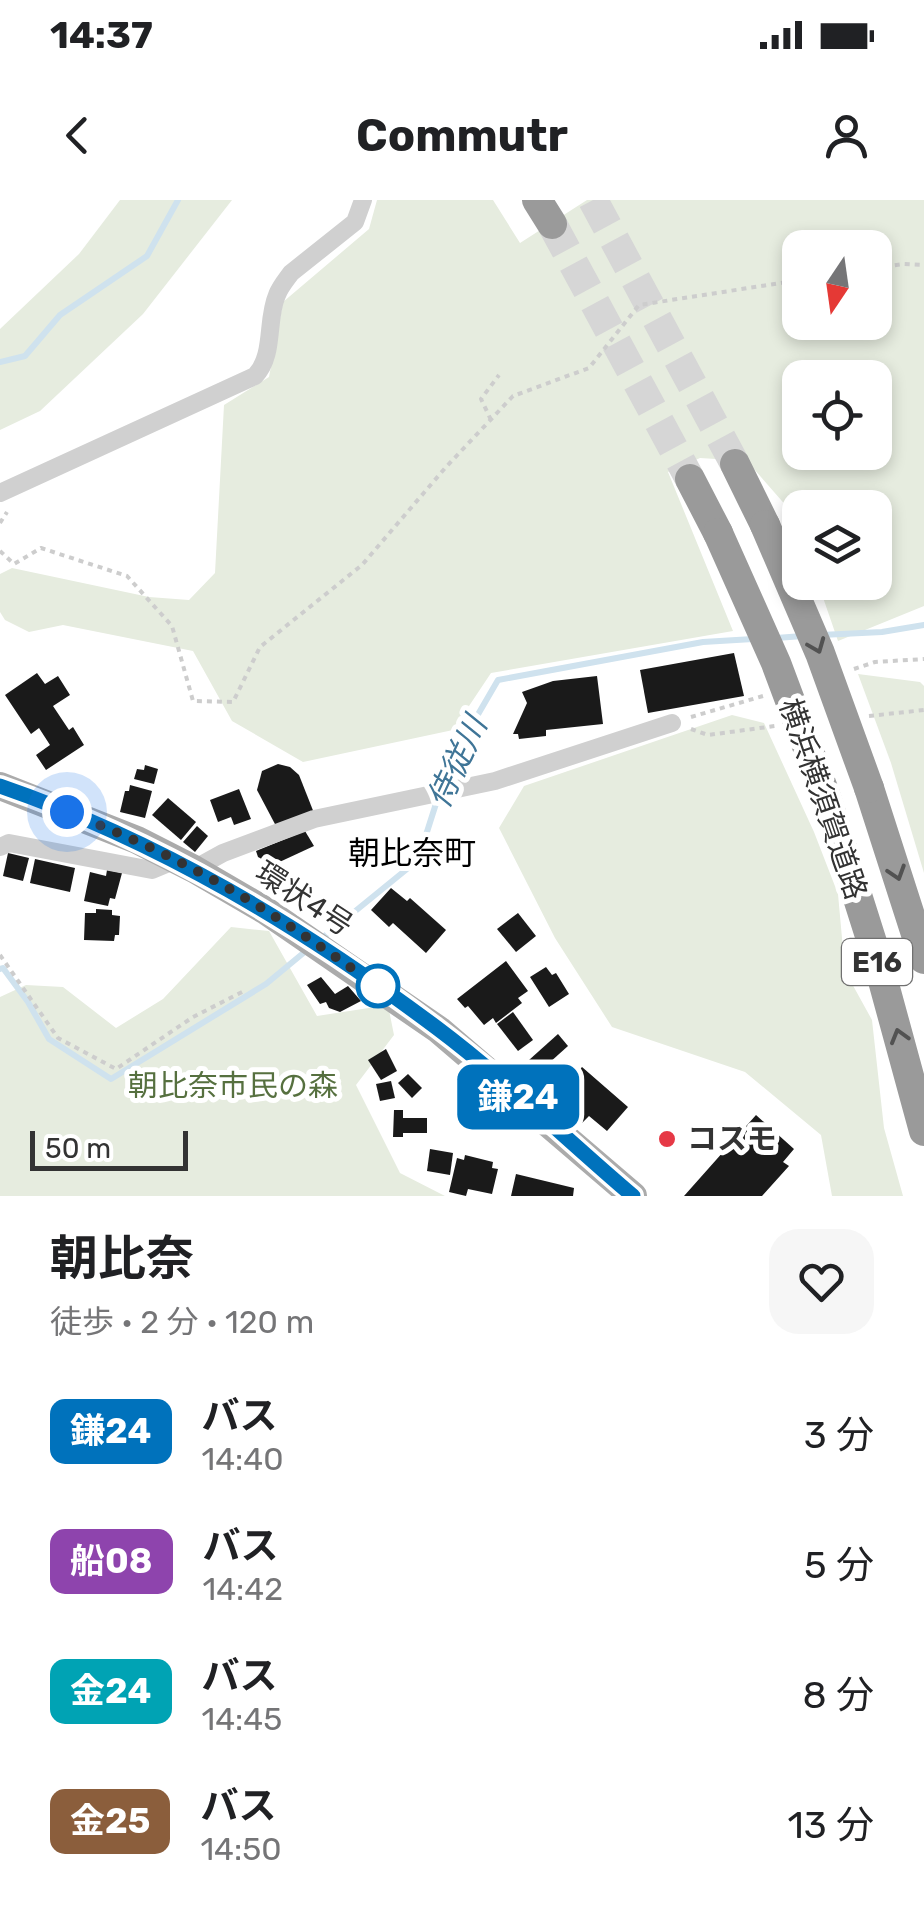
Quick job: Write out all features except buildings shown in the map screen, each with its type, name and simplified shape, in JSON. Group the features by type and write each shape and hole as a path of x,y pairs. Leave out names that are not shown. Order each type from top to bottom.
{"highway":[{"name":"横浜横須賀道路","path":"736,464 820,653 924,959"},
{"name":"横浜横須賀道路","path":"690,479 776,664 825,794 876,955 924,1130"}],"main road":[{"name":"環状4号","path":"0,786 137,840 266,911 439,1030 633,1196"}],"street":[{"path":"0,493 256,376 264,364 276,296 283,284 356,222 364,200"},
{"path":"0,848 9,843 152,870 185,865 314,820 494,782 672,723"}],"path":[{"path":"892,266 924,265"},
{"path":"0,551 14,564 41,548 127,576 172,626 193,701 233,702 260,647 362,565 446,466 513,396 588,368 639,305 782,283"},
{"path":"490,420 481,400 499,375"},
{"path":"0,955 58,1038 116,1068 193,1017 244,991"}],"green space":[{"path":"120,200 232,200 143,314 40,411 0,430 0,329 79,254"},
{"path":"377,200 493,200 520,243 587,200 924,200 924,606 838,641 824,600 892,600 892,490 782,490 782,501 747,461 700,458 668,472 733,631 491,673 453,730 303,762 232,721 193,651 63,625 29,632 5,620 0,612 0,574 12,568 149,597 189,600 215,573 224,405 269,377 283,302 369,229"},
{"path":"858,674 920,682 924,686 924,873 891,763"},
{"path":"732,715 764,723 838,894 845,971 872,1020 884,1128 903,1196 832,1196 821,1135 745,1072 612,1027 555,938 499,828 524,786"},
{"name":"朝比奈市民の森","path":"231,927 269,931 317,1016 388,1005 394,1035 356,1085 400,1173 445,1196 0,1196 0,997 26,985 63,987 116,1028 163,999"}],"waterway":[{"path":"0,362 25,356 60,315 147,256 178,200"},
{"name":"侍従川","path":"821,635 924,625"},
{"name":"侍従川","path":"776,638 803,636"},
{"name":"侍従川","path":"321,939 418,860 448,766 498,680 703,642 753,639"},
{"name":"侍従川","path":"0,969 28,1002 49,1039 111,1079 266,984 307,950"}],"tunnel":[{"path":"593,200 735,464"},
{"path":"552,224 690,479"}],"bus line":[{"name":"鎌24","path":"0,786 137,840 266,911 439,1030 633,1196"}],"place":[{"name":"コスモ","path":"667,1139"}],"district":[{"name":"朝比奈町","path":"412,853"}],"route":[{"path":"67,812 137,840 194,869 266,911 387,993 378,986"}]}
